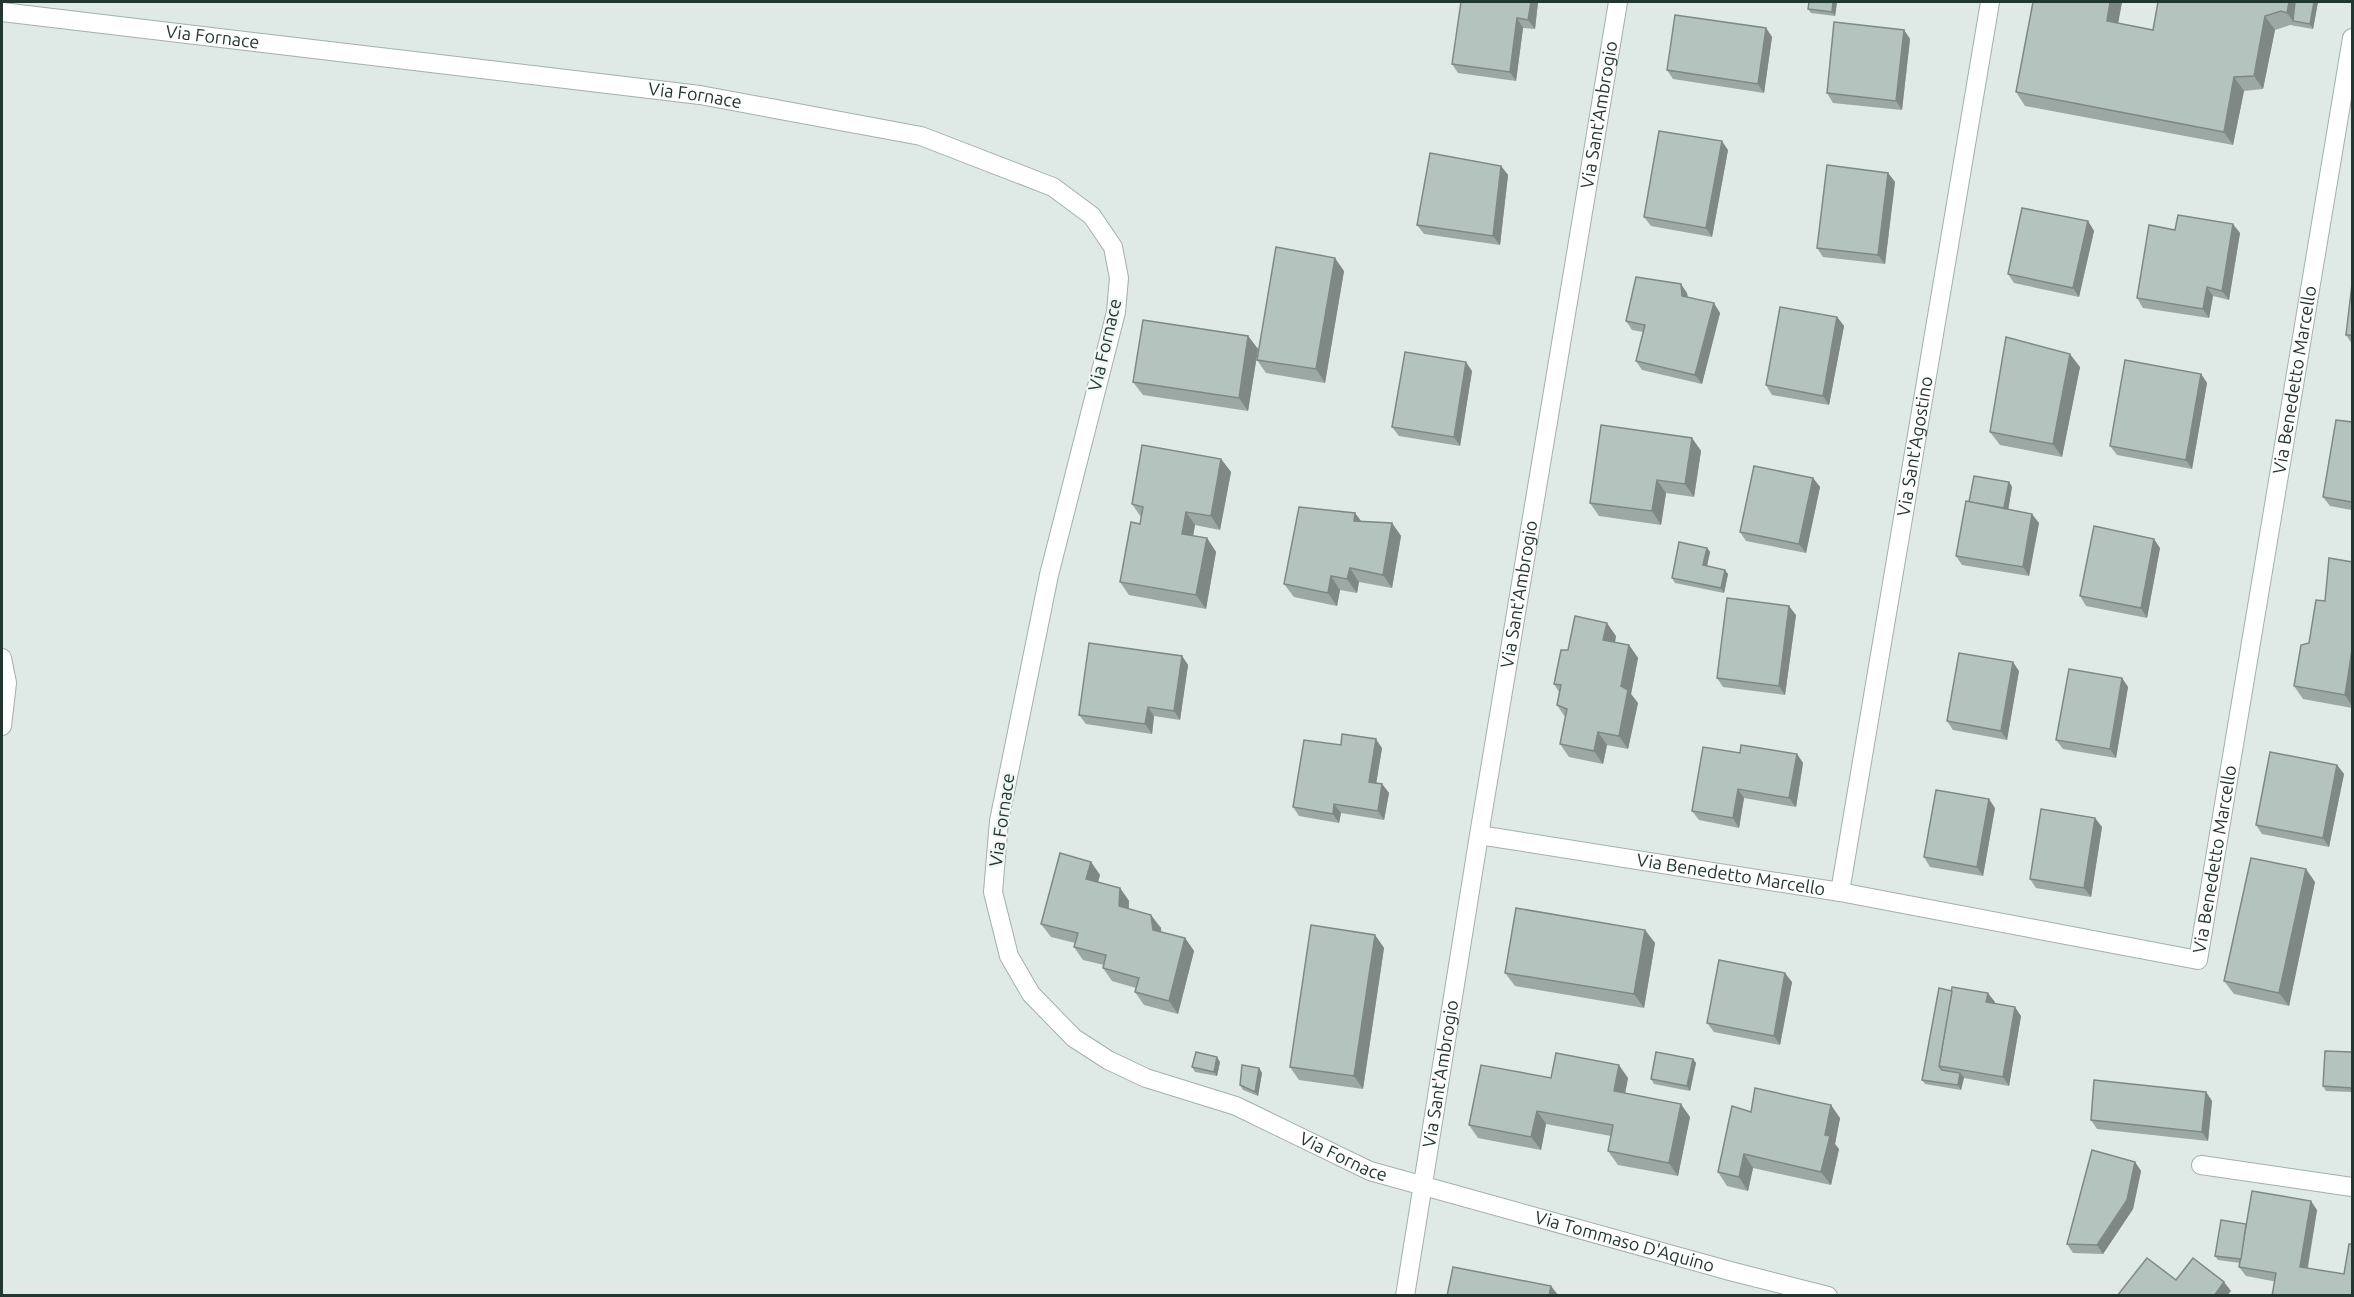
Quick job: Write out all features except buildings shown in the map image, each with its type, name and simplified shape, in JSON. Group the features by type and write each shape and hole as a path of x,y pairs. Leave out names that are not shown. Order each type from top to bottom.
{"street":[{"name":"Via Sant'Ambrogio","path":"1421,1186 1618,2"},
{"name":"Via Sant'Agostino","path":"1840,892 1990,2"},
{"name":"Via Fornace","path":"2,12 700,95 921,136 1053,187 1092,216 1113,247 1119,278 1116,312 1049,575 999,821 993,892 1009,956 1031,994 1049,1015 1074,1038 1108,1060 1146,1078 1236,1106 1370,1171 1421,1186"},
{"name":"Via Benedetto Marcello","path":"1479,835 1840,892 2198,960 2352,39"},
{"path":"2,658 7,683 2,726"},
{"path":"2200,1165 2352,1187"},
{"path":"1405,1296 1421,1186"},
{"name":"Via Tommaso D'Aquino","path":"1421,1186 1828,1296"}]}
